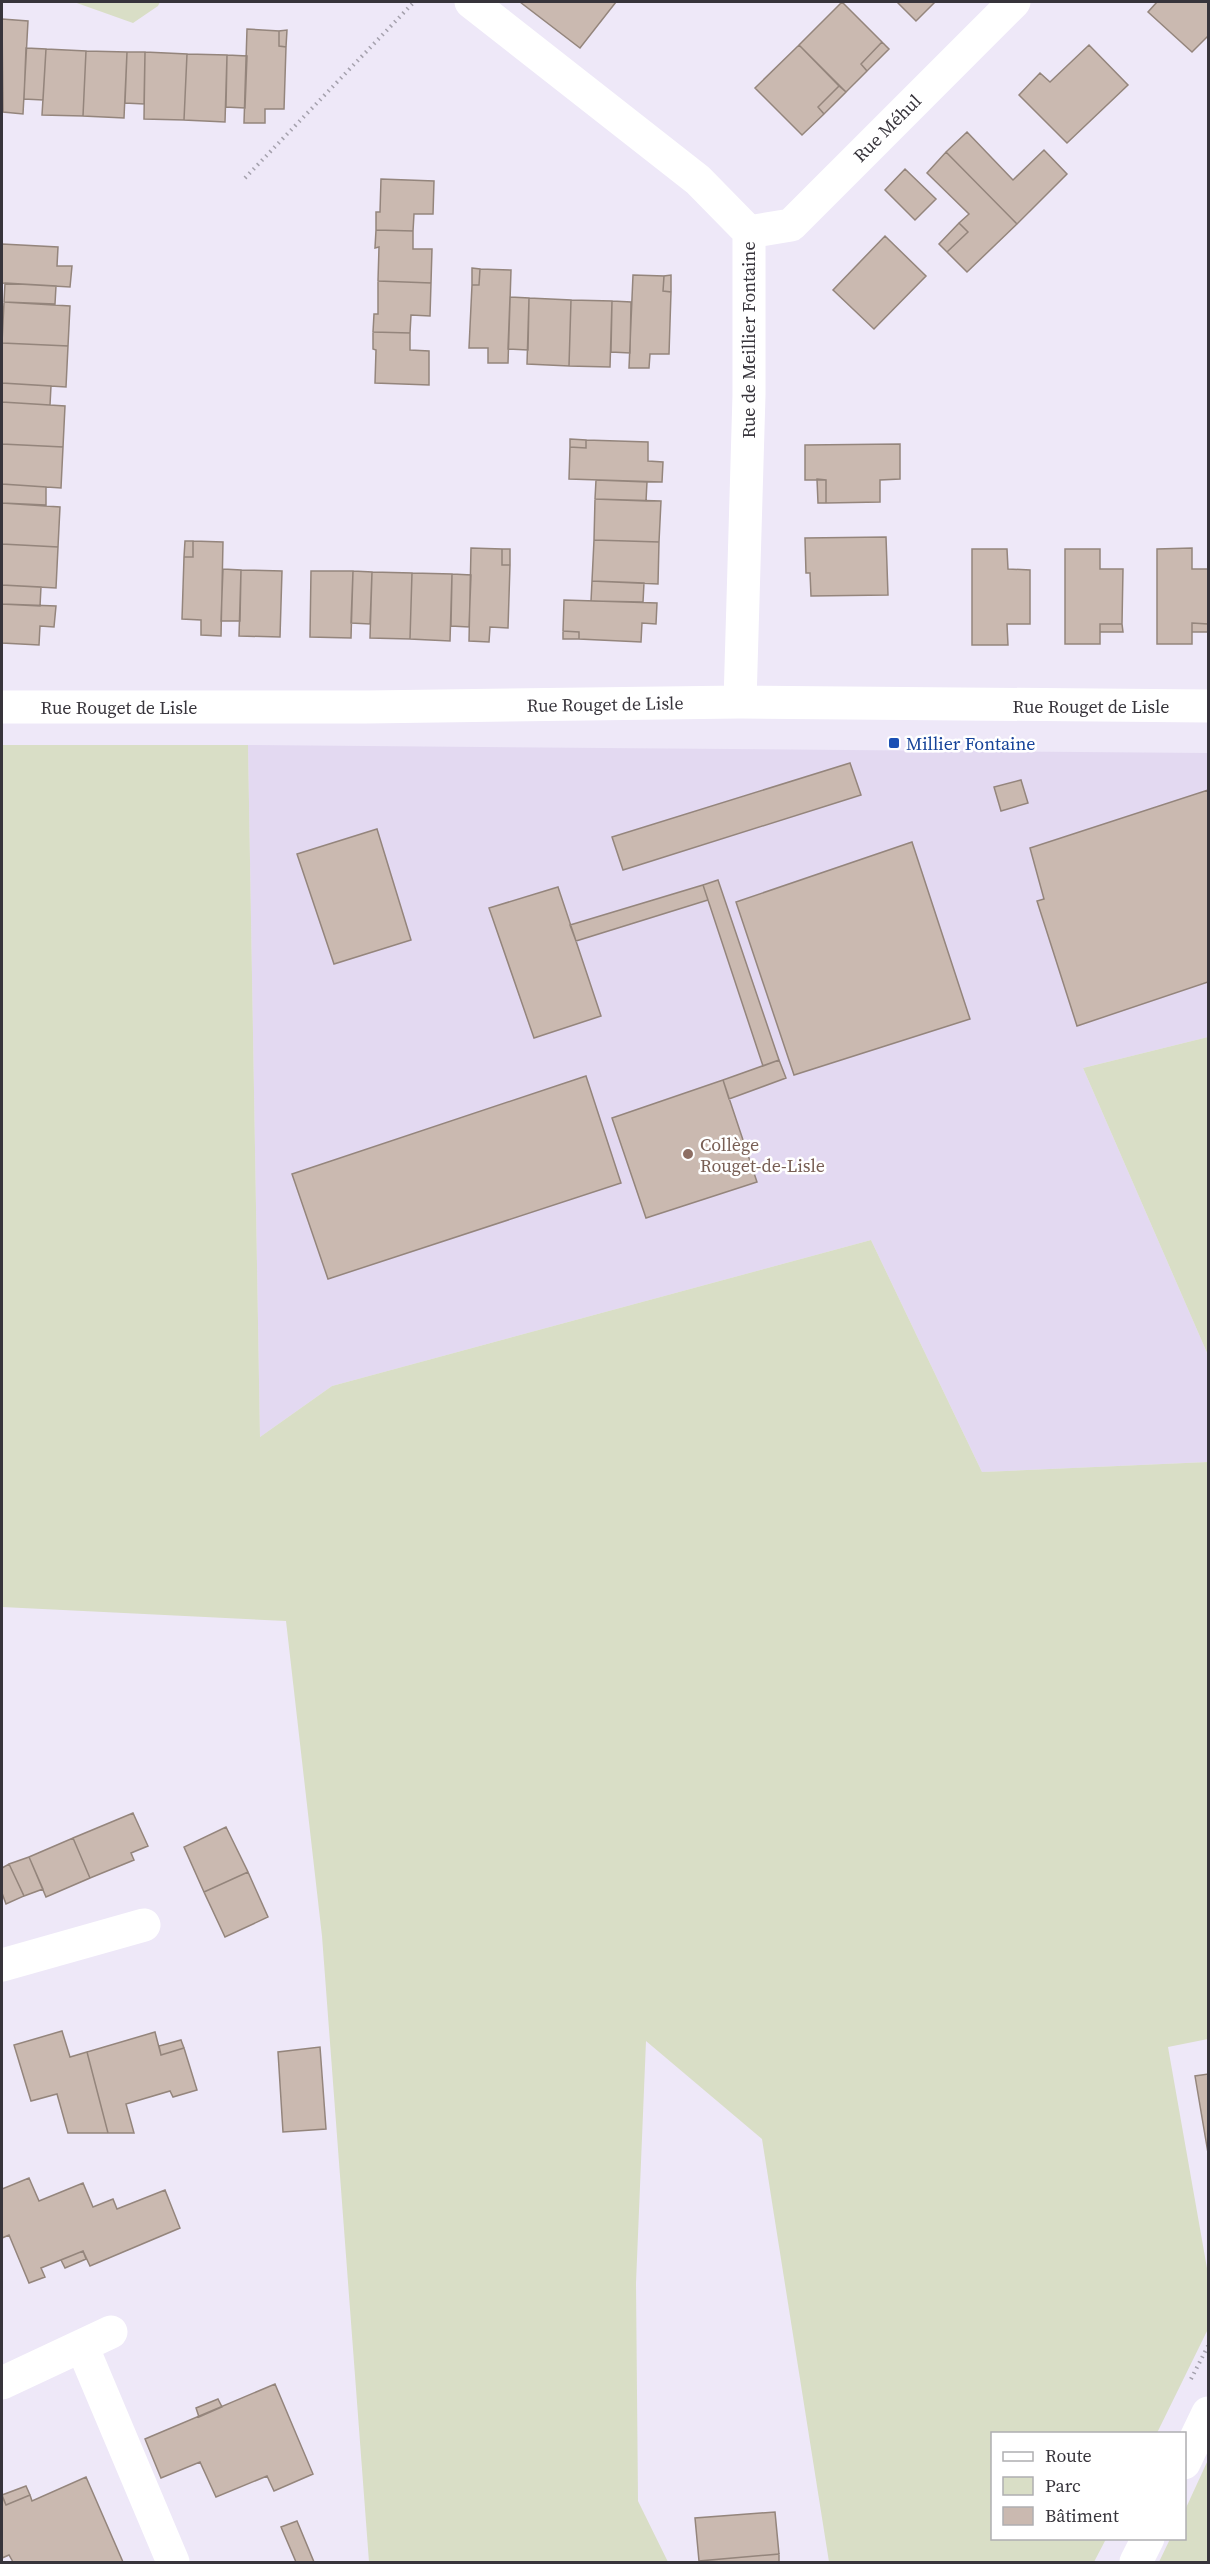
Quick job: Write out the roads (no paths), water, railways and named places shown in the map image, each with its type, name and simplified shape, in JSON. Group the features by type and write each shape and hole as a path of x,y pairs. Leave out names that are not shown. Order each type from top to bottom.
{"street":[{"name":"Rue de Meillier Fontaine","path":"471,2 698,180 748,232 749,395 740,702"},
{"name":"Rue Méhul","path":"748,232 791,225 1014,2"},
{"name":"Rue Rouget de Lisle","path":"2,707 367,707 740,702 1209,706"},
{"path":"2,1965 144,1925"},
{"path":"2,2383 111,2332"},
{"path":"82,2346 173,2562"},
{"path":"1186,2461 1209,2413"},
{"path":"1136,2562 1147,2540"}],"place":[{"name":"Millier Fontaine","path":"894,743"},
{"name":"Collège Rouget-de-Lisle","path":"688,1154"}]}
